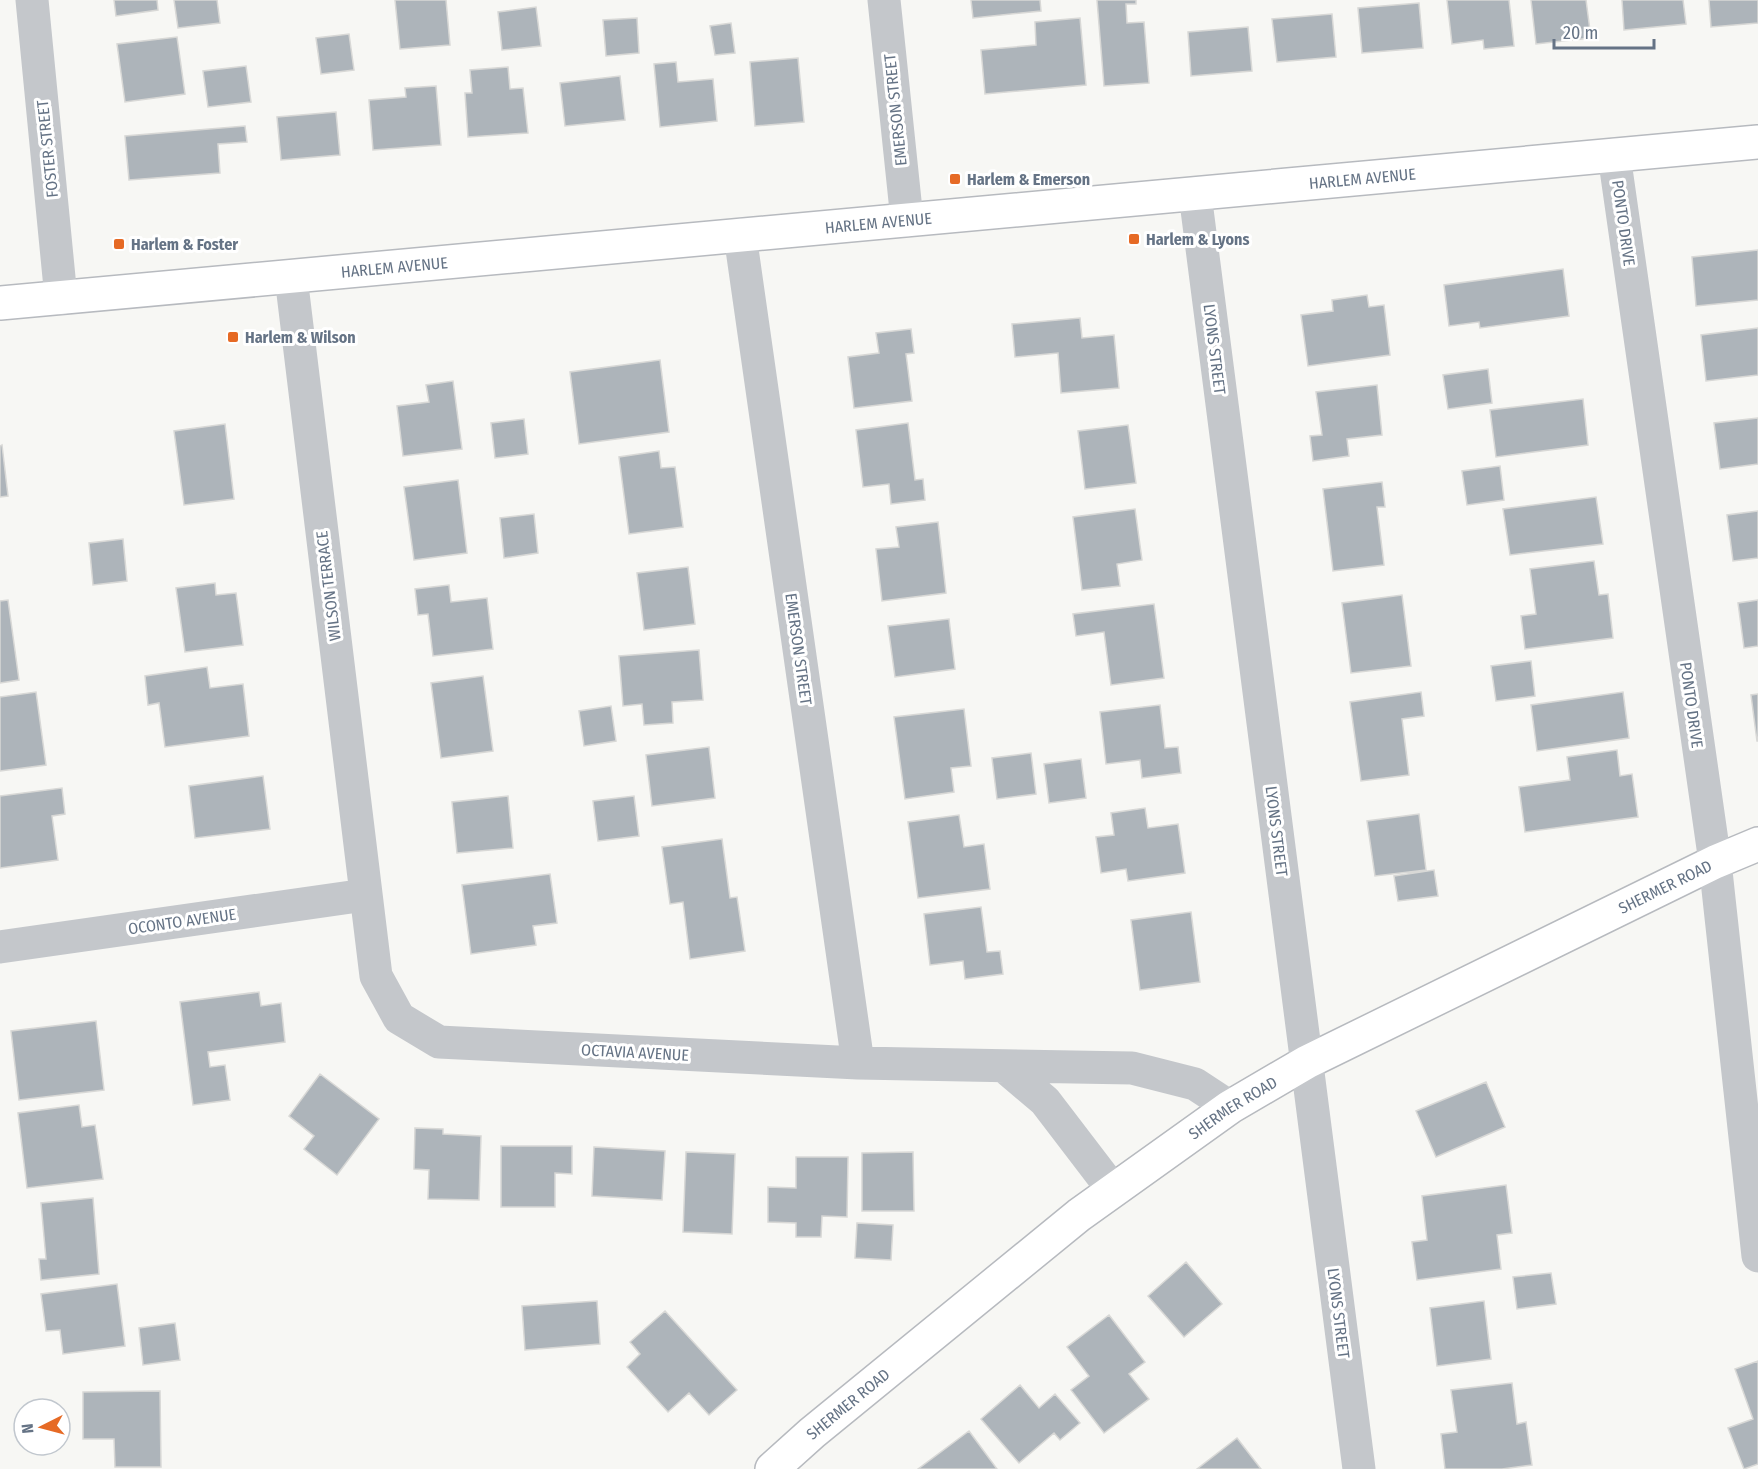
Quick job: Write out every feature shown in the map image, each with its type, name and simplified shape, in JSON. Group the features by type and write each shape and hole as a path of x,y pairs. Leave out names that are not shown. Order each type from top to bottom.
{"main road":[{"name":"HARLEM AVENUE","path":"0,303 1758,142"},
{"name":"SHERMER ROAD","path":"771,1469 1042,1245 1113,1190 1230,1107 1307,1062 1715,862 1758,844"}],"street":[{"name":"FOSTER STREET","path":"32,0 62,298"},
{"name":"EMERSON STREET","path":"884,0 907,220"},
{"name":"PONTO DRIVE","path":"1614,155 1715,862 1758,1256"},
{"name":"LYONS STREET","path":"1195,194 1359,1469"},
{"name":"EMERSON STREET","path":"740,235 858,1063"},
{"name":"WILSON TERRACE","path":"291,277 365,895"},
{"name":"OCTAVIA AVENUE","path":"365,895 376,976 399,1018 439,1042 858,1063 1006,1068 1132,1068 1195,1084 1230,1107"},
{"name":"OCONTO AVENUE","path":"0,947 365,895"},
{"path":"1006,1068 1045,1101 1113,1190"}],"building":[{"path":"114,0 157,0 158,10 116,16"},
{"path":"174,0 217,0 220,23 178,28"},
{"path":"395,0 446,0 450,45 400,49"},
{"path":"971,0 1040,0 1041,11 973,18"},
{"path":"1097,0 1136,0 1136,4 1126,4 1127,23 1144,22 1149,83 1104,86"},
{"path":"1447,0 1509,0 1514,46 1484,49 1483,40 1452,44"},
{"path":"1531,0 1586,0 1591,38 1536,44"},
{"path":"1622,0 1683,0 1686,24 1624,30"},
{"path":"1709,0 1758,0 1758,23 1711,27"},
{"path":"1419,3 1423,48 1362,53 1358,8"},
{"path":"536,7 541,46 502,50 498,12"},
{"path":"1332,14 1336,57 1277,62 1272,19"},
{"path":"637,18 639,53 606,56 603,20"},
{"path":"1080,18 1086,85 985,94 981,50 1036,45 1035,22"},
{"path":"731,23 735,53 715,55 710,26"},
{"path":"1248,27 1252,71 1191,76 1188,32"},
{"path":"349,34 354,70 321,74 316,38"},
{"path":"177,37 185,94 125,102 117,44"},
{"path":"798,58 804,122 755,126 750,62"},
{"path":"676,62 678,82 713,79 717,121 660,127 654,64"},
{"path":"246,66 251,102 208,107 203,71"},
{"path":"508,67 510,89 523,88 528,133 468,137 465,93 472,93 470,70"},
{"path":"620,76 625,120 565,126 560,83"},
{"path":"436,86 441,145 373,150 369,100 406,97 405,88"},
{"path":"336,112 340,155 281,160 277,117"},
{"path":"245,126 247,142 218,144 220,173 129,180 125,136"},
{"path":"1758,250 1758,300 1696,306 1692,257"},
{"path":"1563,269 1569,316 1480,328 1479,322 1449,326 1444,285"},
{"path":"1367,295 1369,307 1384,305 1390,355 1308,366 1301,315 1333,311 1332,300"},
{"path":"1080,318 1082,338 1114,335 1119,388 1061,393 1058,353 1015,357 1012,324"},
{"path":"1758,328 1758,375 1706,381 1701,335"},
{"path":"911,329 914,353 906,354 912,401 854,408 848,357 879,353 876,333"},
{"path":"660,360 669,432 579,444 570,372"},
{"path":"1488,369 1492,403 1448,409 1443,375"},
{"path":"453,381 462,449 403,456 397,406 429,402 426,385"},
{"path":"1377,385 1382,435 1347,439 1349,456 1313,461 1310,436 1322,435 1316,392"},
{"path":"1583,399 1588,445 1496,457 1490,410"},
{"path":"1758,418 1758,464 1720,469 1714,423"},
{"path":"524,419 528,454 495,458 491,423"},
{"path":"908,423 915,480 923,479 925,500 891,504 889,484 863,487 856,430"},
{"path":"225,424 234,499 184,505 174,431"},
{"path":"1128,425 1136,483 1085,489 1078,431"},
{"path":"2,445 8,496 0,497 0,446"},
{"path":"659,451 661,468 675,467 683,527 629,534 619,457"},
{"path":"1500,466 1504,500 1467,505 1462,471"},
{"path":"458,480 467,553 414,560 404,487"},
{"path":"1382,482 1385,507 1377,507 1384,565 1333,571 1323,489"},
{"path":"1596,497 1603,544 1510,555 1503,509"},
{"path":"1135,509 1142,560 1117,564 1120,586 1082,590 1073,517"},
{"path":"1758,511 1758,558 1733,561 1727,515"},
{"path":"534,514 538,553 504,558 500,518"},
{"path":"938,522 946,593 882,601 876,549 899,547 896,527"},
{"path":"123,539 127,581 93,585 89,543"},
{"path":"1594,561 1599,595 1608,594 1613,638 1525,649 1521,616 1536,614 1530,569"},
{"path":"688,567 695,624 644,630 637,573"},
{"path":"215,583 216,595 236,593 243,645 185,652 176,588"},
{"path":"449,585 451,602 487,598 493,649 433,656 428,614 418,615 415,589"},
{"path":"1402,595 1411,666 1351,673 1342,603"},
{"path":"8,600 19,680 0,683 0,601"},
{"path":"1758,600 1758,646 1744,648 1738,603"},
{"path":"1154,604 1164,678 1111,685 1104,632 1076,636 1073,614"},
{"path":"949,619 955,669 895,677 888,626"},
{"path":"699,650 703,700 672,702 673,723 644,725 642,704 623,706 619,656"},
{"path":"1531,661 1535,696 1496,701 1491,666"},
{"path":"207,667 210,688 243,684 249,736 165,747 159,703 148,705 145,676"},
{"path":"483,676 493,751 441,758 431,683"},
{"path":"36,692 46,765 0,771 0,697"},
{"path":"1421,692 1424,716 1402,719 1409,775 1361,781 1350,702"},
{"path":"1623,692 1629,738 1537,751 1531,705"},
{"path":"1758,694 1758,741 1757,741 1751,695"},
{"path":"1160,705 1165,748 1178,747 1181,773 1142,778 1140,760 1106,764 1100,712"},
{"path":"611,706 616,741 584,746 579,711"},
{"path":"964,709 971,766 951,768 954,792 905,799 894,717"},
{"path":"709,747 715,798 652,806 646,755"},
{"path":"1617,750 1620,776 1632,774 1638,817 1525,832 1519,787 1570,780 1567,757"},
{"path":"1031,753 1036,794 997,799 992,758"},
{"path":"1081,759 1086,798 1049,803 1044,764"},
{"path":"263,776 270,829 195,838 189,786"},
{"path":"62,788 65,814 52,816 58,860 0,868 0,796"},
{"path":"508,796 513,848 457,853 452,802"},
{"path":"634,796 639,836 598,841 593,801"},
{"path":"1145,808 1148,828 1178,824 1185,873 1128,881 1126,869 1101,873 1096,837 1114,835 1111,813"},
{"path":"1419,814 1426,870 1375,876 1367,821"},
{"path":"959,815 964,847 984,844 990,889 918,898 908,822"},
{"path":"722,839 730,898 737,897 745,951 690,959 683,902 670,904 662,847"},
{"path":"1434,870 1438,896 1398,901 1394,876"},
{"path":"550,874 557,923 533,926 536,945 471,954 462,885"},
{"path":"981,907 987,952 1000,951 1003,974 965,979 963,961 930,965 924,914"},
{"path":"1191,912 1200,982 1140,990 1131,920"},
{"path":"259,992 261,1006 281,1003 285,1042 208,1052 210,1067 225,1065 230,1100 193,1105 180,1002"},
{"path":"96,1021 104,1090 19,1100 11,1031"},
{"path":"320,1074 379,1119 337,1175 304,1149 314,1136 289,1116"},
{"path":"1486,1082 1505,1127 1436,1157 1416,1111"},
{"path":"79,1105 82,1127 95,1125 103,1179 27,1188 18,1113"},
{"path":"415,1128 443,1129 443,1134 481,1136 479,1200 428,1199 429,1170 414,1169"},
{"path":"501,1146 572,1146 572,1174 555,1173 555,1207 501,1207"},
{"path":"594,1147 665,1151 662,1200 592,1196"},
{"path":"686,1152 735,1154 732,1234 683,1232"},
{"path":"913,1152 914,1211 862,1211 862,1153"},
{"path":"796,1157 848,1157 847,1217 822,1216 821,1237 796,1237 796,1223 768,1222 768,1187 796,1188"},
{"path":"1506,1185 1512,1233 1497,1235 1501,1269 1417,1280 1412,1242 1427,1240 1422,1196"},
{"path":"93,1198 99,1274 41,1280 39,1259 46,1259 41,1203"},
{"path":"857,1223 893,1225 891,1260 855,1258"},
{"path":"1186,1262 1222,1304 1184,1337 1148,1296"},
{"path":"1551,1273 1556,1304 1517,1309 1513,1277"},
{"path":"117,1284 125,1346 63,1354 60,1330 46,1331 41,1294"},
{"path":"597,1301 600,1344 525,1350 522,1306"},
{"path":"1484,1301 1491,1359 1437,1366 1430,1308"},
{"path":"665,1311 737,1390 709,1415 689,1393 668,1412 627,1367 640,1354 630,1342"},
{"path":"1109,1315 1145,1362 1129,1374 1149,1399 1104,1433 1071,1390 1089,1376 1067,1347"},
{"path":"175,1323 180,1360 143,1365 139,1328"},
{"path":"1758,1361 1758,1464 1744,1469 1728,1428 1753,1419 1735,1369"},
{"path":"1512,1383 1517,1424 1526,1422 1532,1465 1502,1469 1445,1469 1441,1434 1457,1432 1451,1390"},
{"path":"1020,1385 1039,1408 1055,1394 1080,1423 1060,1440 1054,1433 1019,1463 981,1419"},
{"path":"160,1391 161,1467 115,1467 114,1439 83,1439 83,1392"},
{"path":"969,1431 997,1469 918,1469"},
{"path":"1237,1438 1261,1469 1197,1469"}],"place":[{"name":"Harlem & Emerson","path":"955,179"},
{"name":"Harlem & Lyons","path":"1134,239"},
{"name":"Harlem & Foster","path":"119,244"},
{"name":"Harlem & Wilson","path":"233,337"}]}
